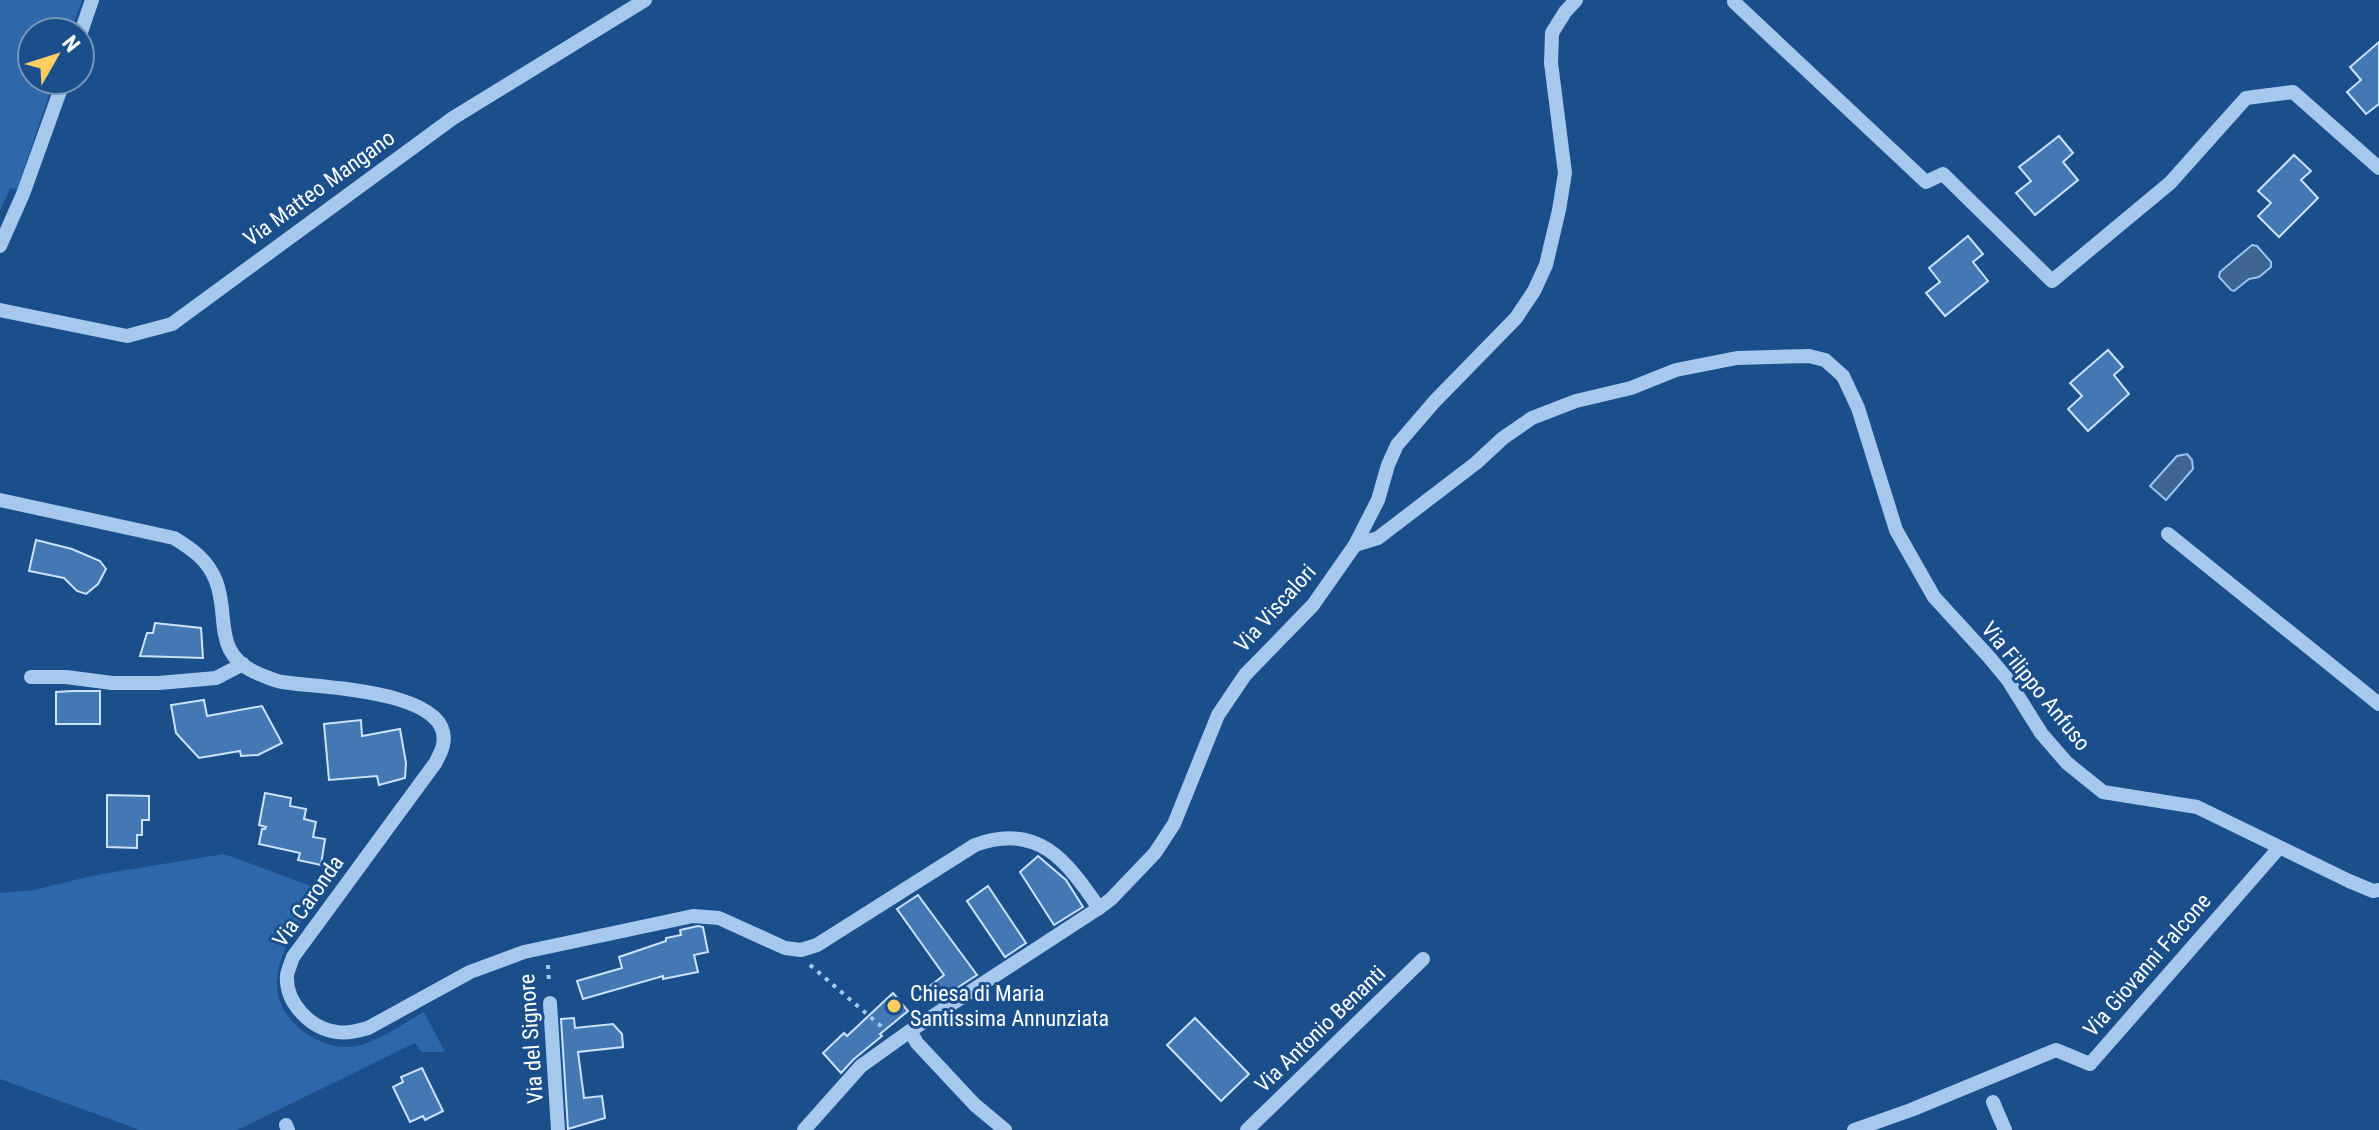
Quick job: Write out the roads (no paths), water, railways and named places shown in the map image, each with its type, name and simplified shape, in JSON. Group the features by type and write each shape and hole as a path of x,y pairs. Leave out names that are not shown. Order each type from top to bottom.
{"street":[{"name":"Via Matteo Mangano","path":"0,310 127,336 172,324 453,118 645,0"},
{"name":"Via Viscalori","path":"804,1130 861,1066 1099,908 1155,853 1174,824 1218,715 1245,675 1313,605 1355,545 1378,500 1397,445 1434,402 1516,318 1534,291 1546,265 1565,173 1551,63 1552,33 1576,0"},
{"path":"1734,2 1926,182 1943,174 2052,281 2170,183 2246,98 2293,92 2379,168"},
{"path":"0,246 23,194 58,96"},
{"name":"Via Filippo Anfuso","path":"1355,545 1378,538 1532,418 1576,401 1631,388 1676,370 1737,358 1809,356 1825,360 1843,376 1858,408 1896,530 1934,597 2008,680 2041,733 2067,763 2103,792 2197,807 2373,891 2379,890"},
{"path":"0,500 174,538 195,551 217,583 224,635 230,651 243,664 216,678 159,683 31,677"},
{"path":"2168,534 2379,704"},
{"name":"Via Caronda","path":"243,664 255,673 278,682 393,697 421,707 442,730 443,745 436,762 293,957 287,976 289,991 297,1008 323,1029 338,1033 368,1028 470,972 547,946 693,916 719,918 785,948 801,950 817,945 975,845 996,837 1018,837 1051,852 1077,875 1099,908"},
{"name":"Via Giovanni Falcone","path":"1854,1130 2056,1050 2090,1064 2279,848"},
{"name":"Via Antonio Benanti","path":"1247,1130 1423,959"},
{"name":"Via del Signore","path":"550,1003 558,1130"},
{"path":"910,1031 917,1043 975,1105 1005,1130"},
{"path":"1993,1102 2005,1130"}],"place":[{"name":"Chiesa di Maria Santissima Annunziata","path":"894,1006"}]}
